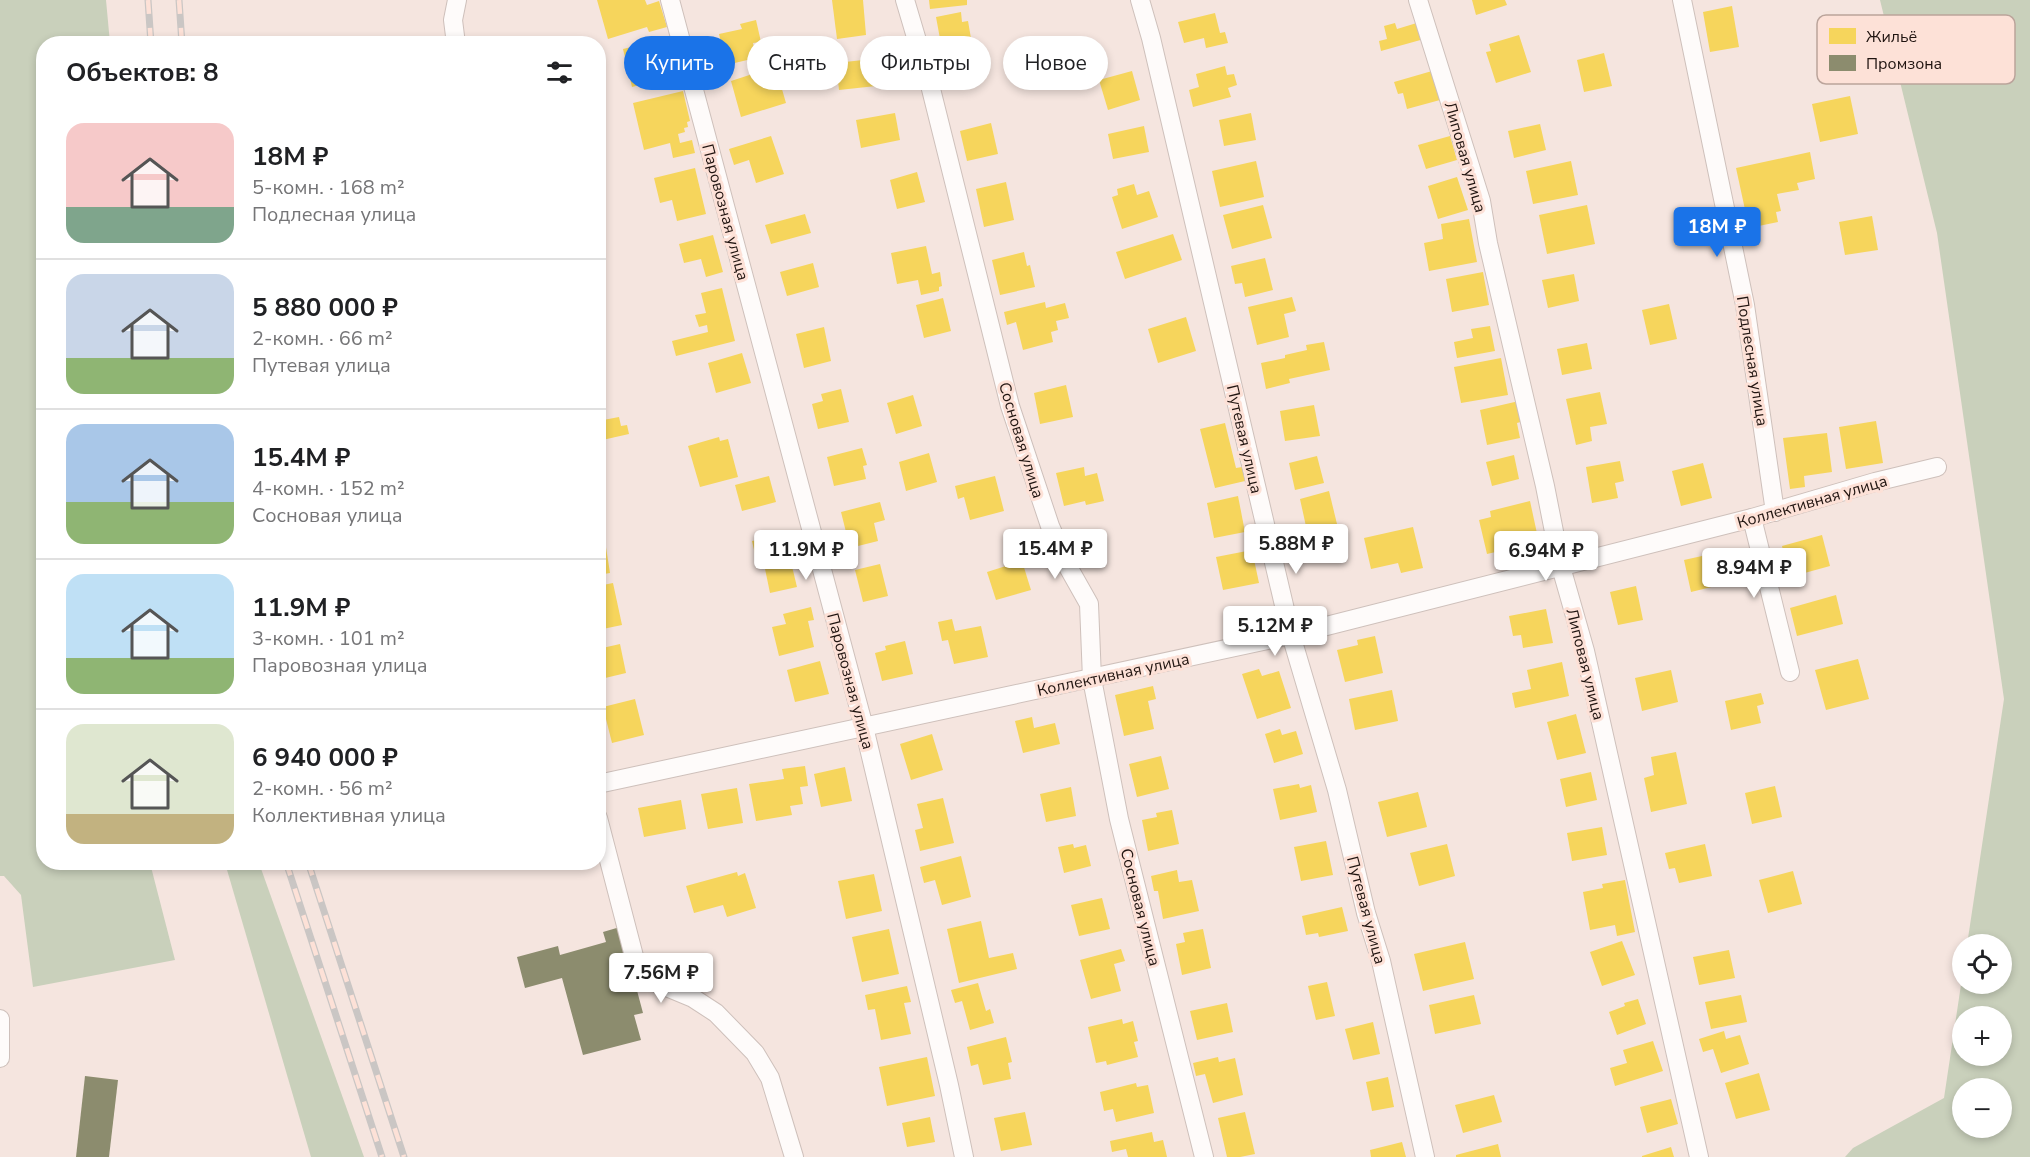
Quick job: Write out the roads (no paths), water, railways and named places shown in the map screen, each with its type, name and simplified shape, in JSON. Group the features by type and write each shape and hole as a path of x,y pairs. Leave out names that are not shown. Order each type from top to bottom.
{"street":[{"path":"455,36 453,20 456,0"},
{"name":"Паровозная улица","path":"670,0 864,728 949,1085 963,1157"},
{"name":"Сосновая улица","path":"904,0 929,81 1010,406 1050,526 1067,565 1089,604 1092,679 1119,819 1204,1157"},
{"name":"Путевая улица","path":"1140,0 1151,38 1291,635 1337,790 1366,913 1381,961 1425,1157"},
{"name":"Липовая улица","path":"1418,0 1481,201 1488,243 1545,486 1561,567 1585,651 1699,1157"},
{"name":"Подлесная улица","path":"1682,0 1745,305 1775,512"},
{"name":"Коллективная улица","path":"606,782 1291,635 1752,518 1875,482 1937,467"},
{"path":"1752,518 1790,672"},
{"path":"606,849 635,960 652,981 693,998 716,1013 755,1053 770,1078 794,1157"},
{"path":"0,1019 0,1058"}],"railway":[{"path":"148,0 150,36"},
{"path":"179,0 181,36"},
{"path":"289,870 382,1157"},
{"path":"311,870 404,1157"}]}
